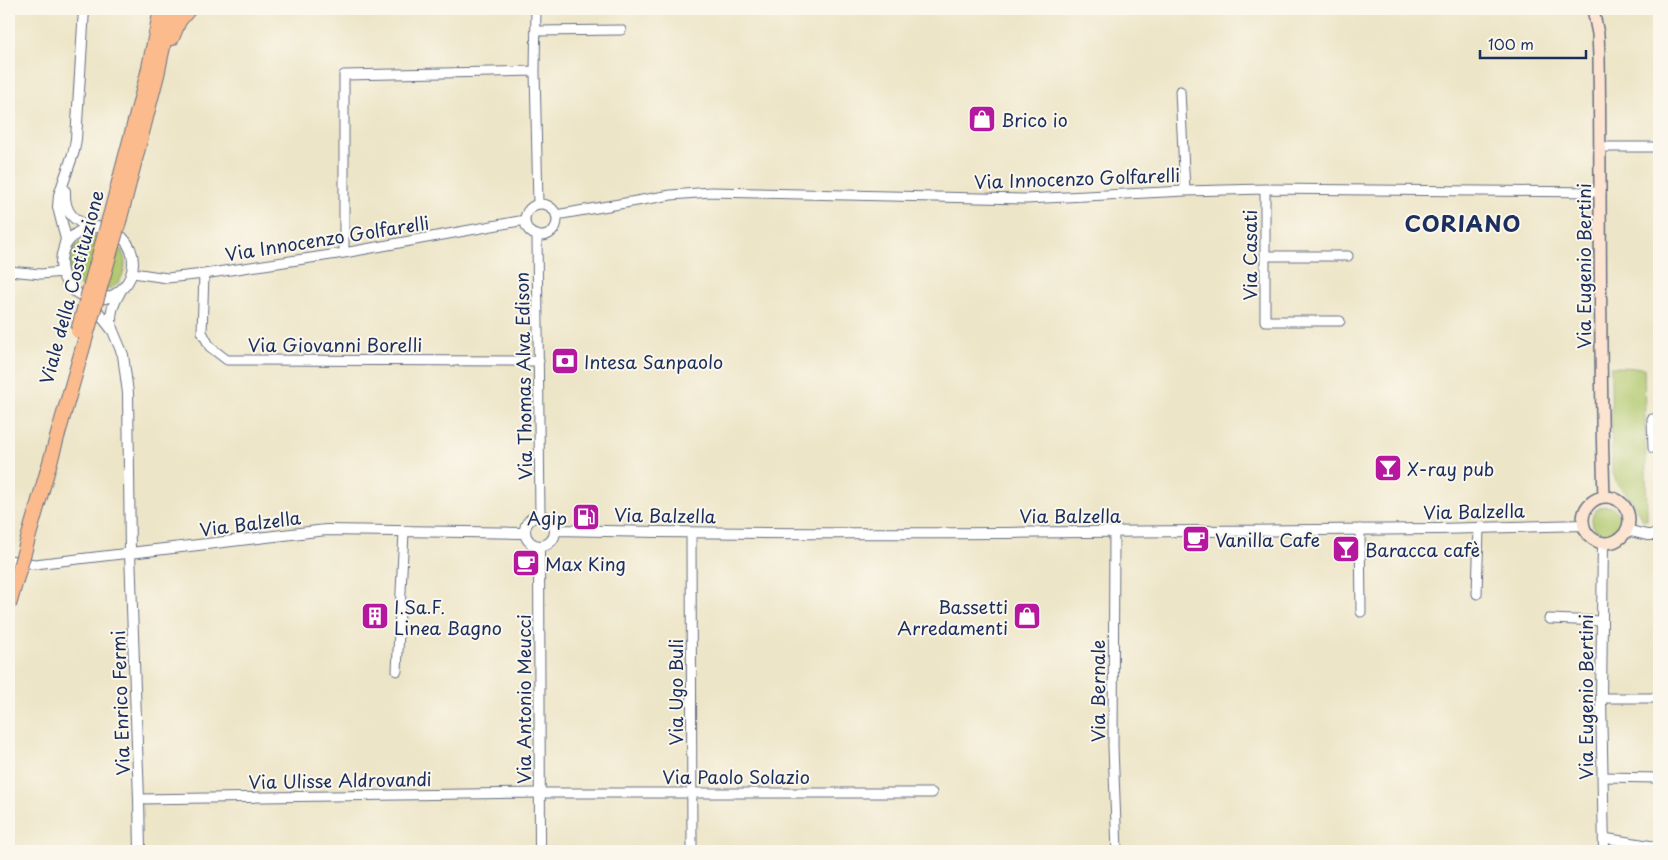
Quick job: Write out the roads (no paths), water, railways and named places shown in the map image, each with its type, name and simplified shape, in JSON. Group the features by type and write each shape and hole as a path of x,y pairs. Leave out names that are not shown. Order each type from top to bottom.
{"highway":[{"name":"Viale della Costituzione","path":"9,605 115,217 148,72 160,9"},
{"path":"115,217 158,76 171,9"},
{"path":"158,76 165,62 174,29 178,21 190,9"},
{"name":"Viale della Costituzione","path":"9,574 115,217"}],"main road":[{"name":"Via Eugenio Bertini","path":"1593,9 1598,34"},
{"name":"Via Eugenio Bertini","path":"1602,9 1598,34 1601,192 1601,414 1604,498"},
{"path":"1604,498 1612,498 1619,501 1625,507 1629,522 1626,530 1617,540 1603,543 1591,537 1584,525 1585,510 1596,500 1604,498"}],"street":[{"path":"84,9 76,139 59,195 58,207 66,239 61,258 62,272 65,281 71,289 88,299 100,300 121,292"},
{"path":"536,9 535,72 538,204"},
{"path":"536,31 621,30"},
{"path":"344,253 344,75 535,72"},
{"path":"1180,91 1185,191"},
{"path":"1600,147 1659,148"},
{"path":"65,178 64,201 66,208 75,220 93,227 113,230 128,244 132,253 133,273 112,308 110,318 113,331"},
{"name":"Via Innocenzo Golfarelli","path":"556,215 671,195 711,192 1026,199 1265,189 1601,192"},
{"name":"Via Casati","path":"1265,189 1265,320 1340,321"},
{"path":"538,204 551,207 556,215 556,224 551,232 542,235 537,235 529,230 525,220 530,208 538,204"},
{"name":"Via Innocenzo Golfarelli","path":"133,273 166,278 204,274 344,253 525,220"},
{"path":"63,251 74,235 93,227"},
{"name":"Via Thomas Alva Edison","path":"537,235 540,516"},
{"path":"1265,256 1348,256"},
{"path":"9,271 41,274 62,272"},
{"name":"Via Giovanni Borelli","path":"204,274 202,332 210,346 227,360 538,362"},
{"path":"88,299 113,331"},
{"name":"Via Enrico Fermi","path":"113,331 124,355 128,393 130,553 140,851"},
{"path":"1659,419 1652,419 1653,448 1659,448"},
{"path":"540,516 549,518 556,530 556,534 551,542 543,546 530,542 525,533 525,528 531,520 540,516"},
{"name":"Via Balzella","path":"556,530 691,533 1114,531 1479,528 1584,525"},
{"path":"1478,594 1479,528"},
{"path":"1360,529 1361,612"},
{"name":"Via Balzella","path":"9,560 35,564 326,530 525,533"},
{"path":"1626,530 1647,535 1659,535"},
{"name":"Via Bernale","path":"1114,531 1113,747 1117,851"},
{"path":"398,671 404,532"},
{"name":"Via Ugo Buli","path":"691,533 692,851"},
{"name":"Via Eugenio Bertini","path":"1603,543 1601,698 1604,851"},
{"name":"Via Antonio Meucci","path":"539,546 540,851"},
{"path":"1549,619 1602,621"},
{"path":"1601,698 1659,698"},
{"path":"1603,777 1659,778"},
{"name":"Via Paolo Solazio","path":"540,793 932,793"},
{"name":"Via Ulisse Aldrovandi","path":"139,799 540,793"},
{"path":"1604,838 1659,847"}],"place":[{"name":"Brico io","path":"982,119"},
{"name":"Intesa Sanpaolo","path":"565,361"},
{"name":"X-ray pub","path":"1388,468"},
{"name":"Agip","path":"586,517"},
{"name":"Vanilla Cafe","path":"1196,539"},
{"name":"Baracca cafè","path":"1346,549"},
{"name":"Max King","path":"526,563"},
{"name":"I.Sa.F. Linea Bagno","path":"375,616"},
{"name":"Bassetti Arredamenti","path":"1027,616"}],"district":[{"name":"CORIANO","path":"1463,222"}]}
